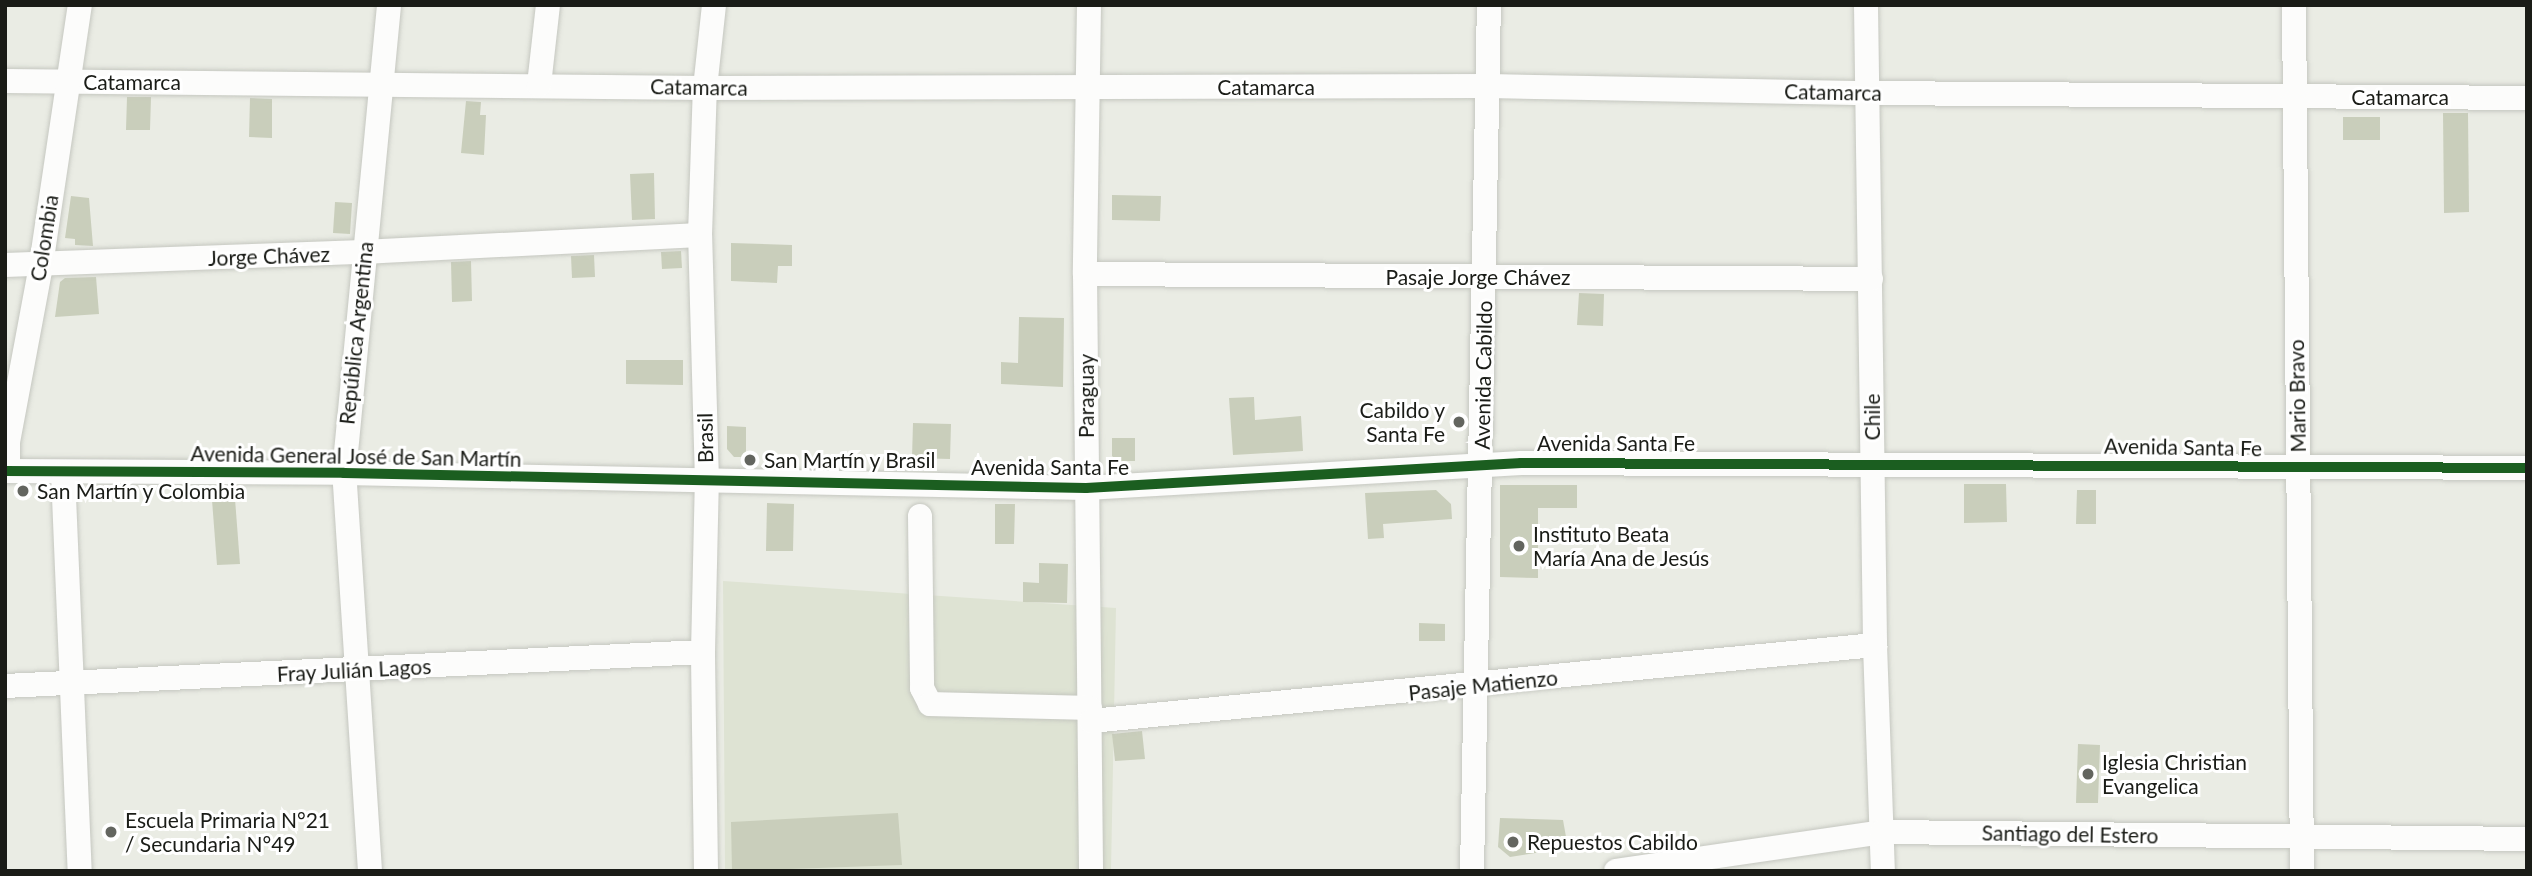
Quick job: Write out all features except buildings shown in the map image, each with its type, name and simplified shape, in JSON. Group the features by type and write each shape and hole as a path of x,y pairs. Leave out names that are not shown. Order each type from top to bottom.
{"street":[{"name":"Colombia","path":"6,471 8,442 41,265 80,5"},
{"name":"República Argentina","path":"370,871 344,473 363,252 389,5"},
{"path":"539,85 548,5"},
{"name":"Brasil","path":"706,871 703,652 706,482 701,235 705,88 714,5"},
{"name":"Paraguay","path":"1089,5 1085,274 1091,871"},
{"name":"Avenida Cabildo","path":"1472,871 1489,5"},
{"name":"Chile","path":"1866,5 1875,645 1883,871"},
{"name":"Mario Bravo","path":"2294,5 2302,871"},
{"name":"Catamarca","path":"5,81 705,88 1489,86 1868,93 2527,98"},
{"name":"Jorge Chávez","path":"5,265 363,252 701,235"},
{"name":"Pasaje Jorge Chávez","path":"1085,274 1871,279"},
{"name":"Avenida Santa Fe","path":"706,482 1086,488 1481,465 1873,463 2527,468"},
{"name":"Avenida General José de San Martín","path":"6,471 344,473 706,482"},
{"path":"63,472 80,871"},
{"name":"Pasaje Matienzo","path":"920,516 922,688 930,704 1090,715 1476,686 1875,645"},
{"name":"Fray Julián Lagos","path":"5,686 703,652"},
{"name":"Santiago del Estero","path":"1616,871 1882,832 2527,839"}],"shaded area":[{"path":"723,581 1116,608 1111,871 725,871"}],"cycle path":[{"path":"5,471 344,473 1086,488 1521,463 2527,468"}],"place":[{"name":"Cabildo y Santa Fe","path":"1459,422"},
{"name":"San Martín y Brasil","path":"750,460"},
{"name":"San Martín y Colombia","path":"23,491"},
{"name":"Instituto Beata María Ana de Jesús","path":"1519,546"},
{"name":"Iglesia Christian Evangelica","path":"2088,774"},
{"name":"Escuela Primaria N°21 / Secundaria N°49","path":"111,832"},
{"name":"Repuestos Cabildo","path":"1513,842"}]}
